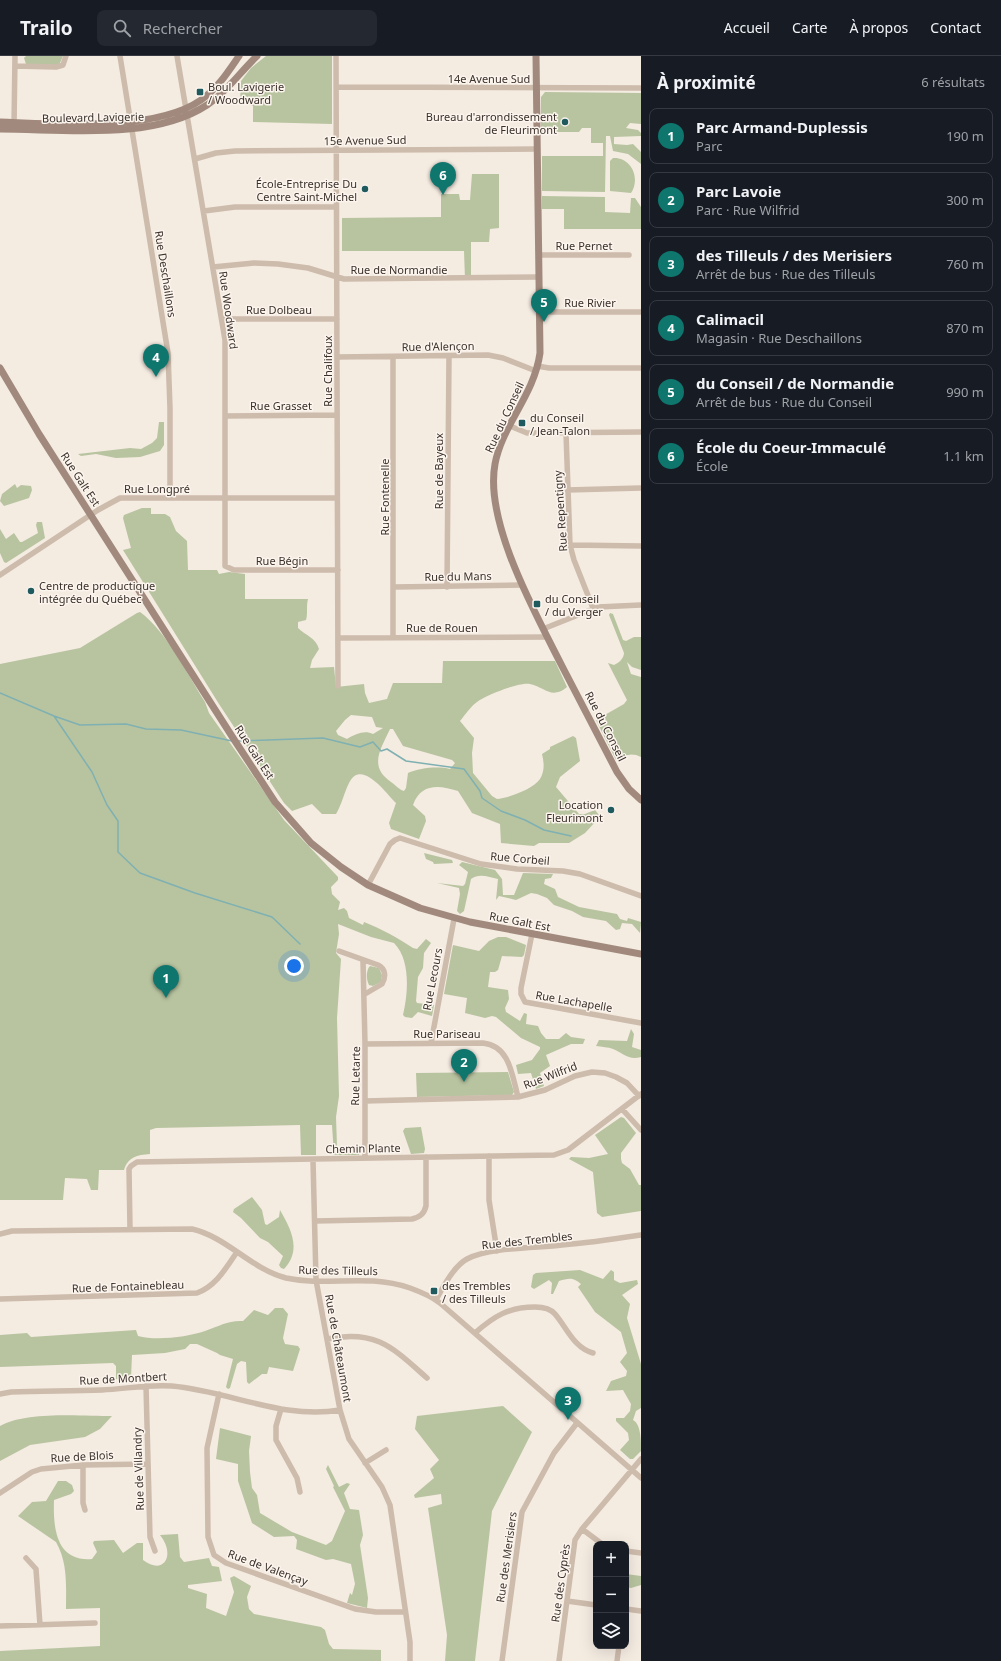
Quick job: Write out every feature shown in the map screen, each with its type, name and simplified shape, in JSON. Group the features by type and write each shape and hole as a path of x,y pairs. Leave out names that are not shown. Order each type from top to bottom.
{"street":[{"path":"14,126 15,56"},
{"path":"15,66 56,68 63,65 66,56"},
{"name":"Rue Deschaillons","path":"120,56 168,353 170,389 170,498"},
{"name":"Rue Woodward","path":"177,56 225,340 224,559 227,569"},
{"name":"Boulevard Lavigerie","path":"187,112 216,88 239,56"},
{"name":"Boulevard Lavigerie","path":"0,129 14,126 157,125 216,98 257,56"},
{"name":"Rue Chalifoux","path":"336,56 338,686"},
{"name":"Rue du Conseil","path":"536,56 536,149 540,346 537,368 529,390 510,426 497,456 494,472 494,488 504,537 522,585 547,637 617,772 629,789 641,800"},
{"name":"14e Avenue Sud","path":"336,87 641,88"},
{"name":"Boulevard Lavigerie","path":"0,122 14,126"},
{"name":"15e Avenue Sud","path":"195,159 227,152 536,149"},
{"path":"204,211 235,207 336,207"},
{"name":"Rue Pernet","path":"539,256 629,255"},
{"name":"Rue de Normandie","path":"213,267 254,263 278,264 308,268 344,279 539,277"},
{"name":"Rue Rivier","path":"540,312 641,312"},
{"name":"Rue Dolbeau","path":"222,319 337,319"},
{"name":"Rue de Bayeux","path":"447,587 449,356"},
{"name":"Rue d'Alençon","path":"337,357 496,356 537,368 641,368"},
{"name":"Rue Fontenelle","path":"393,357 393,638"},
{"name":"Rue Galt Est","path":"0,368 31,421 275,802 315,847 341,868 368,885 405,903 454,919 641,954"},
{"name":"Rue Grasset","path":"225,416 337,415"},
{"path":"510,426 527,433 641,432"},
{"name":"Rue Repentigny","path":"566,433 570,545 576,566 593,608"},
{"path":"567,490 641,488"},
{"name":"Rue Longpré","path":"0,575 91,514 120,498 337,498"},
{"path":"570,545 641,546"},
{"name":"Rue Bégin","path":"227,569 338,570"},
{"name":"Rue du Mans","path":"394,587 522,585"},
{"path":"543,629 593,608 612,605 641,605"},
{"name":"Rue de Rouen","path":"338,638 547,637"},
{"name":"Rue Corbeil","path":"368,885 390,844 397,839 406,839 481,864 517,869 563,871 580,874 641,896"},
{"name":"Rue Lecours","path":"431,1043 454,919"},
{"name":"Rue Lachapelle","path":"532,934 521,988 521,994 525,1002 641,1023"},
{"path":"338,951 381,967 385,977 382,984 365,994"},
{"name":"Rue Letarte","path":"364,961 364,1158"},
{"name":"Rue Pariseau","path":"365,1044 482,1043 491,1045 501,1050 508,1062 518,1097"},
{"name":"Rue Wilfrid","path":"365,1101 518,1097 545,1090 575,1076 592,1072 605,1073 616,1077 627,1083 640,1095"},
{"name":"Chemin Plante","path":"130,1229 129,1169 134,1163 146,1161 313,1160 554,1155 564,1152 640,1095"},
{"path":"622,1109 641,1130"},
{"path":"489,1156 489,1200 497,1251"},
{"path":"314,1220 412,1219 420,1217 425,1211 426,1206 426,1157"},
{"name":"Rue de Châteaumont","path":"313,1160 316,1280 326,1339 340,1410 349,1439 382,1487 390,1506 405,1612 410,1661"},
{"name":"Rue des Tilleuls","path":"1,1233 27,1230 192,1229 208,1234 278,1275 294,1279 358,1279 387,1281 413,1289 436,1300 641,1478"},
{"name":"Rue des Trembles","path":"436,1300 460,1264 468,1258 497,1251 586,1243 641,1235"},
{"name":"Rue de Fontainebleau","path":"0,1299 197,1293 205,1290 219,1277 237,1252"},
{"path":"475,1334 490,1319 509,1310 518,1307 542,1307 554,1312 576,1343 583,1349 593,1353"},
{"path":"326,1339 358,1337 378,1341 396,1351 427,1378"},
{"name":"Rue de Montbert","path":"0,1394 11,1392 102,1390 146,1386 170,1386 218,1394 280,1409 313,1413 340,1410"},
{"name":"Rue de Villandry","path":"146,1386 150,1537 155,1551"},
{"name":"Rue de Valençay","path":"218,1394 206,1455 208,1540 217,1558 226,1563 355,1609 376,1612 405,1612"},
{"path":"280,1409 276,1426 276,1440 297,1478 300,1492"},
{"name":"Rue des Merisiers","path":"502,1661 522,1512 554,1453 577,1424"},
{"path":"365,1462 386,1450"},
{"name":"Rue des Cyprès","path":"559,1661 573,1548 582,1529 641,1459"},
{"name":"Rue de Blois","path":"0,1493 38,1470 83,1465 148,1464"},
{"path":"83,1465 83,1503 85,1510"},
{"path":"582,1529 598,1541"},
{"path":"629,1551 641,1553"},
{"path":"26,1558 36,1569 40,1625"},
{"path":"567,1601 593,1605"},
{"path":"629,1609 641,1611"},
{"path":"0,1626 95,1623"},
{"path":"617,1661 618,1649"}],"green space":[{"path":"26,56 63,56 60,63 57,65 26,64 24,58"},
{"path":"266,56 332,56 332,124 253,122 253,106 240,103 241,81 251,68"},
{"path":"545,92 641,93 641,124 630,123 626,128 638,130 641,133 641,136 614,137 614,144 633,144 641,152 641,164 628,154 613,151 610,136 606,136 605,192 542,191 542,156 603,156 603,143 591,143 591,128 582,128 579,132 541,132 541,97"},
{"path":"613,158 625,161 632,170 635,181 631,193 610,191 610,161"},
{"path":"472,174 499,174 499,228 490,229 489,242 471,242 471,279 465,279 464,251 342,251 342,218 441,217 441,194 459,194 460,200 470,200"},
{"path":"542,196 605,197 605,212 630,213 631,198 635,198 641,207 641,229 564,229 564,209 542,209"},
{"path":"159,422 164,422 164,445 160,451 140,457 116,458 96,454 81,456 78,454 130,448 141,449 152,443 157,438"},
{"path":"15,484 17,488 21,485 31,486 32,490 29,498 4,506 0,501 2,494"},
{"path":"142,508 151,508 151,514 165,514 170,517 176,531 187,541 188,570 217,570 219,574 229,572 245,574 245,599 308,599 306,620 298,622 298,628 313,639 318,645 319,649 312,660 310,668 334,667 336,687 364,684 365,693 369,703 387,699 393,683 442,683 443,661 555,661 567,687 561,691 552,693 530,684 511,687 481,699 470,708 460,721 474,738 472,753 473,773 492,796 497,799 514,795 537,783 540,779 544,766 542,754 550,749 550,747 573,736 576,738 580,761 560,777 556,787 579,814 585,814 595,810 599,815 598,819 585,833 569,843 539,843 534,846 501,843 500,824 472,813 458,791 438,787 426,789 416,798 413,805 425,816 426,821 419,839 391,829 389,823 396,803 373,780 360,774 354,776 349,783 336,814 322,814 312,804 292,811 284,803 219,704 123,550 131,548 123,518 124,515","holes":["351,715 372,717 376,727 383,728 373,734 357,734 347,739 338,735 336,731","390,729 393,729 403,746 452,760 455,763 450,769 429,768 408,773 406,788 404,791 402,790 384,776 378,763 380,750"]},
{"path":"37,522 42,522 45,538 6,563 4,562 0,553 0,529 6,539 14,533 20,542 22,542 38,533 36,525"},
{"path":"140,612 150,620 168,642 205,702 209,713 284,820 338,877 338,880 331,887 332,894 340,902 338,910 344,908 347,911 349,918 363,925 364,922 377,927 413,948 417,949 426,939 431,943 424,953 423,968 418,977 416,1001 417,1003 434,1005 432,1016 418,1012 412,1018 405,1017 403,1015 407,987 406,968 403,958 394,943 371,937 338,924 339,934 336,953 341,959 337,1018 339,1096 336,1117 337,1146 339,1148 360,1148 359,1155 334,1155 332,1125 316,1125 316,1155 301,1155 300,1125 156,1128 150,1130 150,1154 141,1155 131,1159 124,1170 99,1170 98,1190 91,1190 87,1179 65,1178 63,1200 0,1200 0,664 80,648"},
{"path":"610,613 613,614 623,640 626,641 634,637 641,637 641,670 632,667 627,662 631,674 641,677 641,757 638,755 628,755 616,760 596,720 624,704 627,700 608,663 614,665 616,664 624,655 609,615"},
{"path":"424,853 452,860 453,863 434,864 426,859"},
{"path":"462,862 495,870 502,879 503,895 514,895 523,873 553,874 551,878 545,879 544,884 555,889 558,897 579,907 617,914 620,919 627,921 628,918 641,922 640,933 632,924 622,923 620,929 616,930 606,921 583,917 572,911 554,905 547,898 537,894 531,893 516,900 499,896 496,900 498,879 484,876 477,876 471,879 464,911 460,914 457,911 460,894 459,888 437,883 463,886 465,884 468,872 459,865"},
{"path":"498,937 506,937 526,945 524,955 522,957 502,956 498,970 495,972 490,972 488,987 508,990 509,999 505,1008 506,1012 520,1021 524,1013 527,1014 526,1024 538,1026 546,1039 559,1039 566,1033 571,1037 585,1039 583,1044 571,1044 546,1055 550,1066 540,1073 544,1086 536,1089 531,1073 518,1074 516,1065 532,1060 540,1047 521,1038 496,1017 492,1016 485,1018 465,1013 467,998 444,994 453,945 479,951 489,941"},
{"path":"370,966 379,968 382,975 381,982 373,986 369,985 367,980 367,972"},
{"path":"631,1029 634,1034 632,1047 641,1050 641,1057 633,1058 611,1048 596,1046 599,1040 627,1041"},
{"path":"508,1072 514,1092 512,1095 417,1097 416,1073"},
{"path":"621,1117 624,1118 636,1133 621,1153 621,1159 622,1163 630,1169 639,1185 641,1185 641,1211 602,1217 597,1213 593,1172 569,1159 571,1157 589,1158 608,1154 595,1135"},
{"path":"421,1127 425,1149 424,1153 411,1154 403,1131 405,1128"},
{"path":"252,1197 262,1210 265,1224 267,1225 279,1217 280,1210 288,1225 294,1247 293,1254 284,1269 279,1265 283,1256 268,1242 260,1238 241,1218 233,1212 234,1209"},
{"path":"580,1270 603,1279 611,1270 614,1272 614,1280 620,1283 637,1280 638,1284 622,1295 630,1304 627,1318 641,1364 641,1408 636,1411 633,1420 638,1425 641,1437 641,1451 633,1459 630,1459 620,1450 629,1440 628,1433 616,1421 616,1418 624,1418 630,1411 631,1404 623,1390 606,1391 611,1381 626,1376 627,1371 620,1362 627,1353 621,1332 595,1312 578,1287 581,1284 576,1280 568,1279 559,1281 553,1294 551,1294 552,1283 549,1280 534,1289 531,1287 533,1275 536,1273"},
{"path":"275,1308 283,1308 288,1314 283,1338 285,1344 298,1346 300,1349 293,1371 269,1367 267,1374 262,1374 249,1384 247,1382 246,1362 241,1361 237,1364 230,1388 228,1389 226,1387 233,1359 220,1355 197,1344 190,1344 185,1349 165,1353 132,1355 131,1378 116,1379 116,1366 113,1363 0,1367 0,1335 27,1333 31,1337 136,1330 138,1336 172,1338 198,1333 229,1322 243,1321 254,1310 268,1315"},
{"path":"503,1406 532,1432 492,1511 475,1661 445,1661 447,1635 428,1508 442,1504 441,1494 415,1498 414,1495 434,1478 430,1469 439,1460 415,1429 417,1416"},
{"path":"54,1415 112,1416 100,1429 85,1437 30,1445 0,1461 0,1426 11,1421"},
{"path":"220,1428 251,1436 249,1451 250,1472 252,1488 257,1495 260,1513 292,1532 326,1545 332,1541 345,1511 326,1469 328,1465 339,1487 347,1483 350,1484 344,1493 350,1509 359,1510 363,1535 360,1545 368,1598 367,1608 347,1603 350,1593 352,1595 355,1584 351,1564 333,1559 326,1560 296,1549 297,1540 294,1536 274,1537 252,1523 238,1481 238,1464 216,1459"},
{"path":"58,1481 66,1481 72,1485 74,1491 71,1494 54,1500 54,1521 56,1532 64,1549 71,1555 80,1558 92,1559 97,1552 93,1543 94,1541 114,1540 123,1553 137,1543 143,1543 143,1560 157,1566 165,1561 167,1556 165,1542 160,1535 178,1534 180,1557 184,1562 209,1558 212,1566 219,1567 222,1581 188,1585 188,1588 207,1594 206,1608 226,1616 234,1592 230,1578 234,1576 251,1586 247,1597 249,1609 254,1614 321,1627 325,1630 329,1644 333,1649 381,1650 381,1661 0,1661 0,1651 100,1646 100,1608 66,1609 66,1583 63,1558 56,1542 18,1516 32,1502 46,1501"},
{"path":"629,1574 641,1576 641,1585 629,1588"}],"waterway":[{"path":"0,693 54,716 80,725 126,724 146,729 181,730 232,741"},
{"path":"54,716 92,772 107,805 118,821 118,852 140,873 195,893 272,917 300,944"},
{"path":"237,741 323,738 360,747 373,742 381,751 387,749 406,761 464,769 480,791 482,798 501,811 525,820 544,830 571,836"}],"place":[{"name":"Boul. Lavigerie / Woodward","path":"200,92"},
{"name":"Bureau d'arrondissement de Fleurimont","path":"565,122"},
{"name":"École-Entreprise Du Centre Saint-Michel","path":"365,189"},
{"name":"École du Coeur-Immaculé","path":"443,195"},
{"name":"du Conseil / de Normandie","path":"544,322"},
{"name":"Calimacil","path":"156,377"},
{"name":"du Conseil / Jean-Talon","path":"522,423"},
{"name":"Centre de productique intégrée du Québec","path":"31,591"},
{"name":"du Conseil / du Verger","path":"537,604"},
{"name":"Location Fleurimont","path":"611,810"},
{"name":"Parc Armand-Duplessis","path":"166,998"},
{"name":"Parc Lavoie","path":"464,1082"},
{"name":"des Trembles / des Tilleuls","path":"434,1291"},
{"name":"des Tilleuls / des Merisiers","path":"568,1420"}]}
